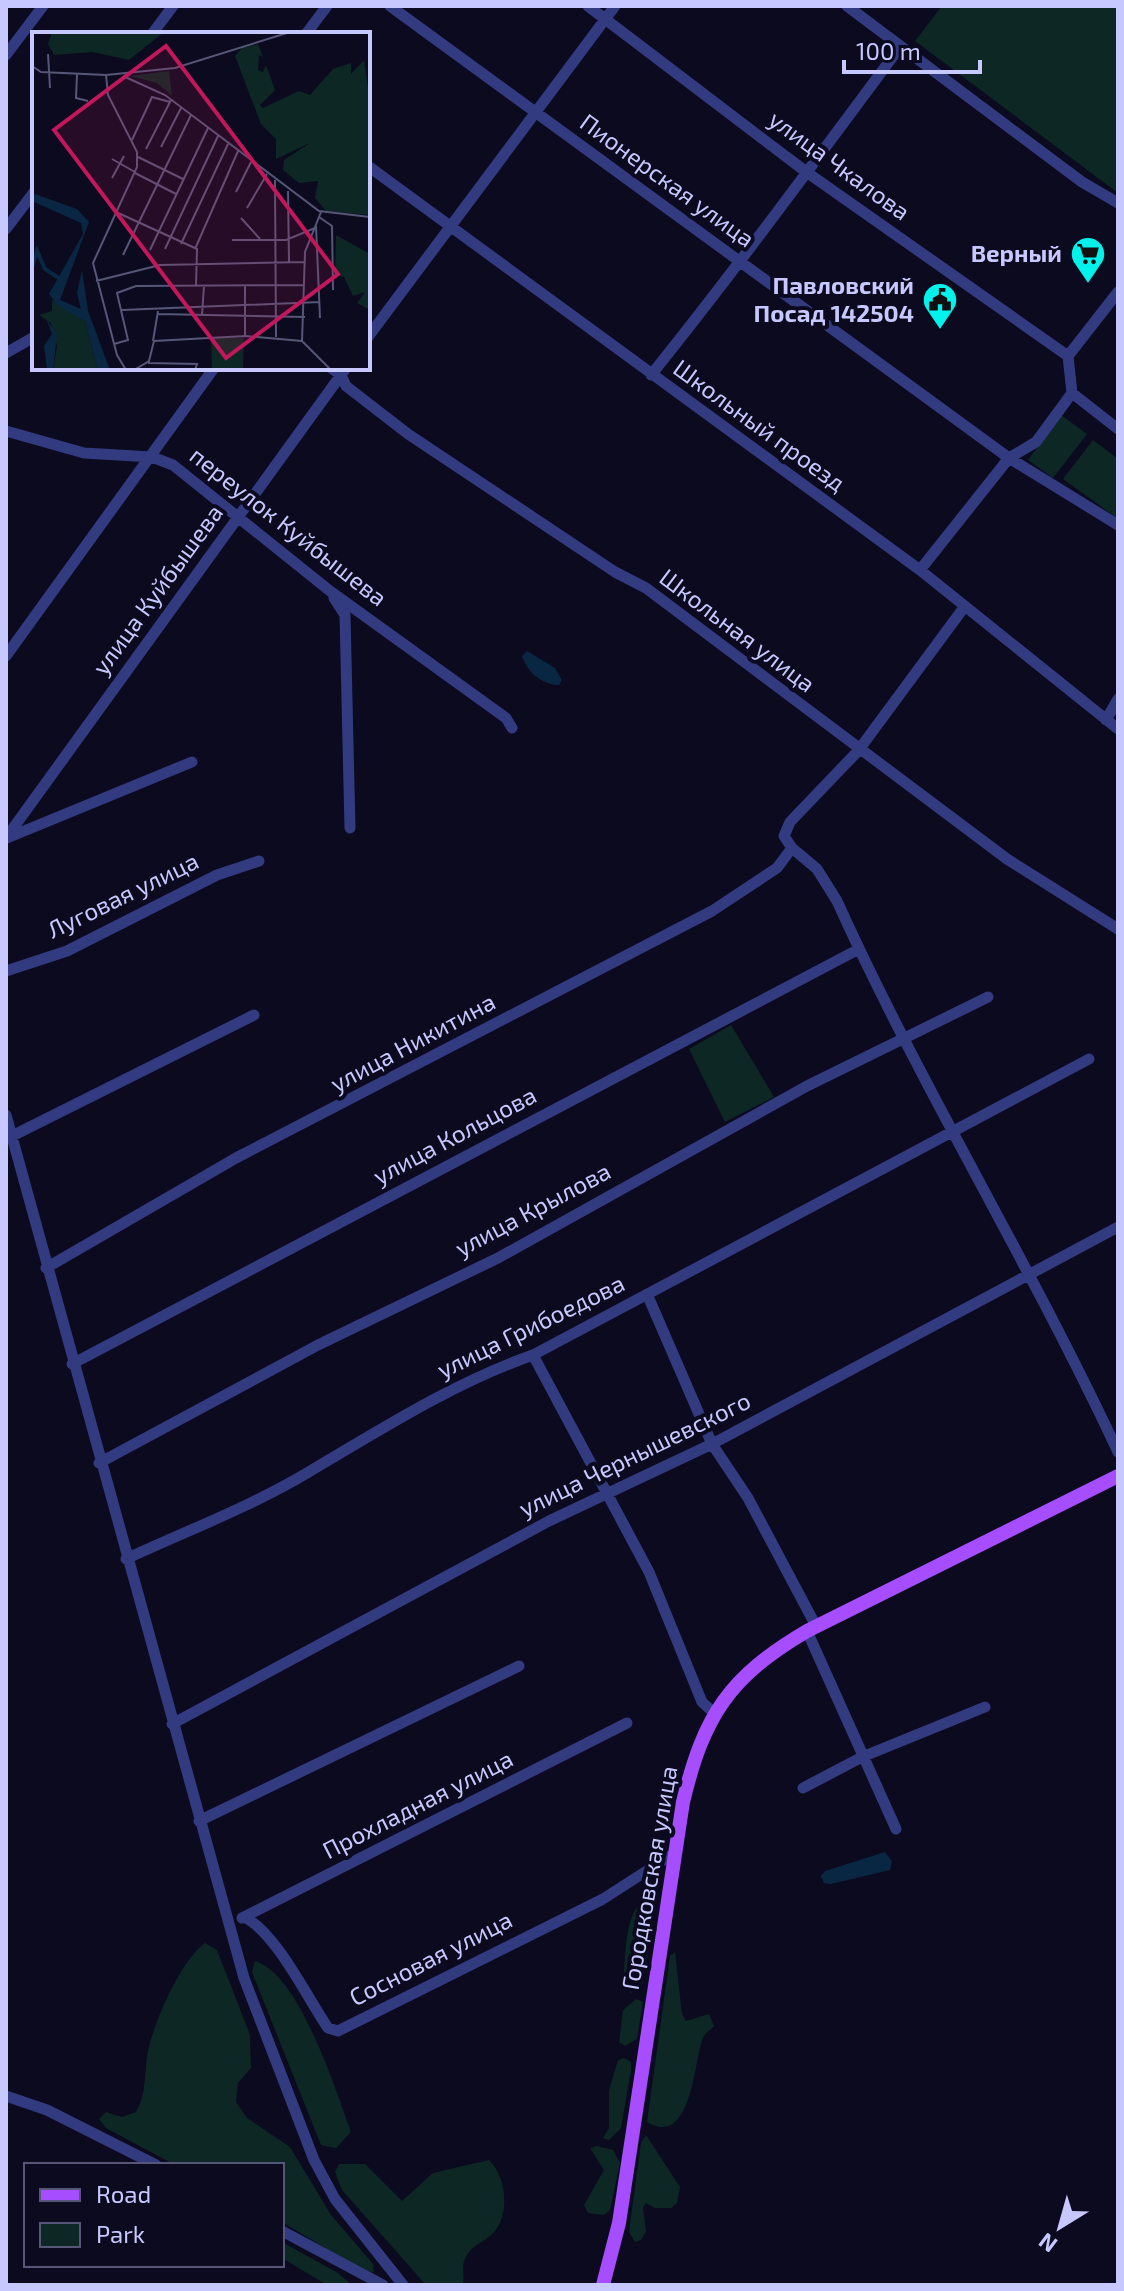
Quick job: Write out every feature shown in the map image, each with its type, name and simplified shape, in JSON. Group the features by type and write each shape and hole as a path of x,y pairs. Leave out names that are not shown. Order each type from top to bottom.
{"main road":[{"name":"Городковская улица","path":"603,2285 619,2223 676,1852 695,1752 714,1713 743,1676 769,1653 811,1628 1118,1476"}],"street":[{"path":"6,55 43,6"},
{"path":"154,32 173,6"},
{"path":"308,32 327,6"},
{"name":"Пионерская улица","path":"390,6 1009,458 1118,525"},
{"name":"улица Чкалова","path":"588,6 805,171 1068,356"},
{"path":"370,334 615,6"},
{"path":"847,6 1082,182 1118,203"},
{"path":"651,375 742,262 805,171 900,47"},
{"name":"Школьный проезд","path":"370,167 920,570 1118,729"},
{"path":"6,229 32,195"},
{"path":"920,570 1009,458 1036,442 1072,393 1068,356 1118,292"},
{"path":"6,353 32,338"},
{"path":"6,656 213,370"},
{"name":"улица Куйбышева","path":"6,838 240,516 340,370"},
{"name":"Школьная улица","path":"340,370 346,386 408,434 615,572 646,588 858,751 1007,859 1118,929"},
{"path":"1072,393 1118,429"},
{"name":"переулок Куйбышева","path":"6,431 84,453 152,457 173,465 330,591 506,718 512,728"},
{"path":"330,591 345,615 350,828"},
{"path":"965,606 858,751 790,822 784,836 792,848 817,869 837,901 1027,1275 1076,1362 1118,1452"},
{"path":"1106,720 1118,699"},
{"path":"6,838 192,762"},
{"name":"улица Никитина","path":"46,1268 236,1158 712,911 777,868 792,848"},
{"name":"Луговая улица","path":"6,971 67,951 217,875 259,861"},
{"name":"улица Кольцова","path":"72,1364 859,949"},
{"name":"улица Крылова","path":"99,1463 318,1345 498,1258 807,1086 988,997"},
{"path":"12,1136 254,1015"},
{"name":"улица Грибоедова","path":"126,1559 246,1504 445,1394 533,1355 1089,1059"},
{"path":"6,1115 199,1821 275,2064 314,2160 335,2199 403,2285"},
{"name":"улица Чернышевского","path":"172,1724 605,1494 712,1444 1118,1227"},
{"path":"647,1294 712,1444 748,1498 811,1628 862,1757 896,1829"},
{"path":"533,1355 649,1572 702,1702 714,1713"},
{"path":"199,1821 519,1666"},
{"path":"803,1788 862,1757 985,1707"},
{"name":"Прохладная улица","path":"229,1924 627,1723"},
{"name":"Сосновая улица","path":"244,1917 257,1923 308,1991 328,2028 338,2031 603,1899 676,1852"},
{"path":"6,2096 47,2110 152,2163"},
{"path":"284,2232 383,2285"}],"green space":[{"path":"942,6 1118,6 1118,193 915,41"},
{"path":"1061,415 1087,434 1053,478 1028,460"},
{"path":"1093,440 1118,459 1117,518 1063,479"},
{"path":"731,1025 774,1097 725,1122 689,1049"},
{"path":"650,1897 656,1907 643,1983 631,1993 623,1986 630,1922 641,1902"},
{"path":"205,1943 217,1950 250,2035 251,2068 238,2083 236,2102 247,2118 290,2147 331,2215 373,2264 374,2272 364,2271 284,2223 284,2163 171,2163 106,2128 99,2119 106,2112 122,2117 136,2112 144,2090 148,2051 156,2024 178,1977"},
{"path":"675,1952 682,2014 686,2021 709,2014 714,2026 702,2040 688,2100 681,2114 673,2124 661,2127 647,2122 670,1956"},
{"path":"255,1961 271,1970 286,1987 301,2010 326,2063 351,2132 336,2148 321,2145 252,1972"},
{"path":"636,1999 643,2002 637,2039 625,2046 619,2042 623,2010"},
{"path":"624,2058 631,2062 631,2070 621,2128 609,2140 603,2138 609,2128 609,2090 618,2060"},
{"path":"646,2135 680,2187 677,2203 671,2208 655,2208 646,2203 643,2207 646,2232 641,2240 635,2242 629,2232 641,2142"},
{"path":"597,2146 613,2150 620,2163 610,2210 604,2215 588,2213 584,2205 604,2170 590,2148"},
{"path":"489,2160 502,2185 503,2214 492,2234 467,2255 463,2266 463,2285 426,2285 342,2190 335,2172 339,2164 365,2164 402,2201 433,2173"},
{"path":"284,2243 338,2273 352,2285 327,2285 284,2259"}],"water":[{"path":"527,651 555,668 562,680 559,685 541,680 528,668 522,656"},
{"path":"885,1852 892,1861 890,1870 824,1883 821,1876 825,1871"}],"place":[{"name":"Верный","path":"1088,285"},
{"name":"Павловский Посад 142504","path":"940,331"}]}
